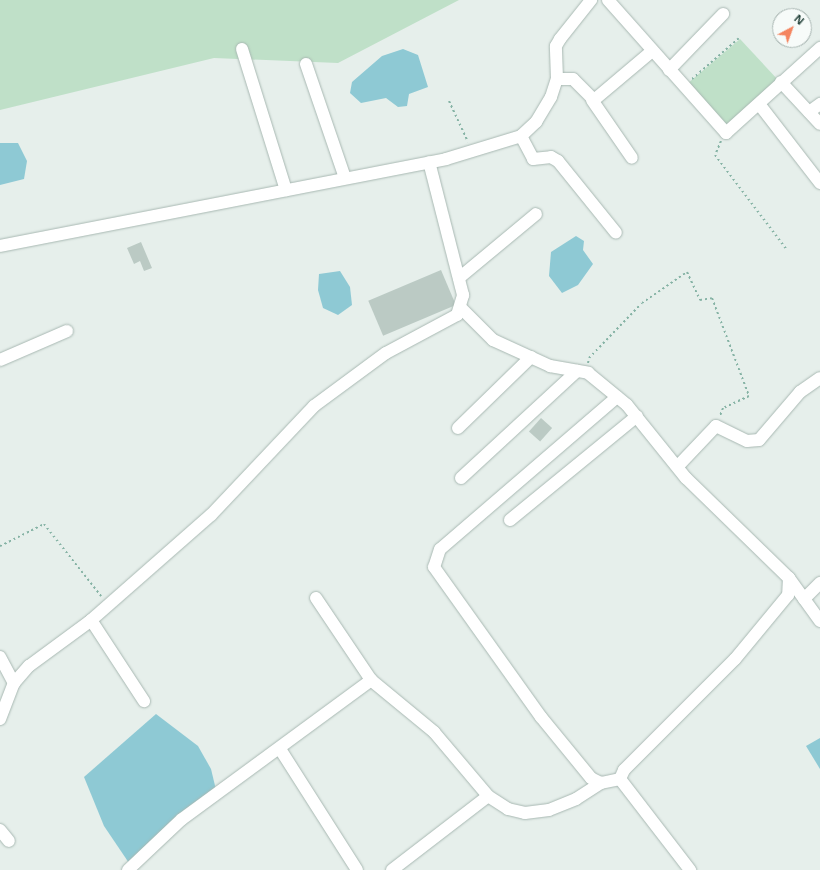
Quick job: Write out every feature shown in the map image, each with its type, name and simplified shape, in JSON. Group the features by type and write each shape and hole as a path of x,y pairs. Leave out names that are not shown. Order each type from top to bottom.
{"street":[{"path":"0,246 429,162 521,136 536,122 557,79 556,46 591,0"},
{"path":"608,0 652,52 726,133 820,48"},
{"path":"669,70 723,14"},
{"path":"242,49 286,190"},
{"path":"592,100 652,52"},
{"path":"306,64 345,178"},
{"path":"557,79 573,79 592,100 632,158"},
{"path":"781,82 820,124"},
{"path":"758,104 820,183"},
{"path":"809,112 820,104"},
{"path":"521,136 533,159 551,156 558,161 616,232"},
{"path":"0,719 14,683 29,666 91,620 211,515 314,406 386,353 457,315 463,295 429,162"},
{"path":"459,278 536,214"},
{"path":"460,307 493,340 550,366 582,372 617,397 637,416 678,466 789,578 820,621"},
{"path":"0,360 67,331"},
{"path":"458,428 531,358"},
{"path":"461,478 582,372"},
{"path":"678,466 716,426 747,441 759,440 800,392 820,378"},
{"path":"601,783 591,778 541,717 434,567 440,549 617,397"},
{"path":"510,520 637,416"},
{"path":"620,779 624,770 735,659 788,595 789,578"},
{"path":"804,599 820,583"},
{"path":"316,598 370,680 439,737 488,796 508,809 538,812 576,799 601,783 620,779"},
{"path":"91,620 144,701"},
{"path":"0,657 14,683"},
{"path":"128,870 182,819 280,749 370,680"},
{"path":"280,749 356,870"},
{"path":"620,779 690,870"},
{"path":"392,870 488,796"},
{"path":"0,830 9,841"}],"path":[{"path":"684,86 739,38"},
{"path":"450,101 472,150"},
{"path":"726,133 715,155 787,250"},
{"path":"582,372 589,358 642,303 687,272 700,300 712,298 749,396 723,408 716,426"},
{"path":"0,546 44,524 108,605"}],"green space":[{"path":"0,0 459,0 338,63 214,58 0,110"},
{"path":"740,39 779,81 724,134 687,84"}],"water":[{"path":"403,49 418,55 428,87 409,94 407,106 398,107 386,98 361,103 350,93 352,82 382,56"},
{"path":"0,143 18,143 27,161 24,179 0,185"},
{"path":"576,236 584,241 583,250 593,264 578,285 562,293 549,276 551,252"},
{"path":"340,271 350,287 352,305 338,315 323,308 318,290 319,274"},
{"path":"156,714 198,746 211,769 217,794 131,866 104,826 84,777"},
{"path":"820,738 820,769 806,746"}],"building":[{"path":"141,242 152,268 144,271 140,261 134,264 127,248"},
{"path":"441,270 456,305 383,336 368,301"},
{"path":"541,418 552,428 540,441 529,431"}]}
